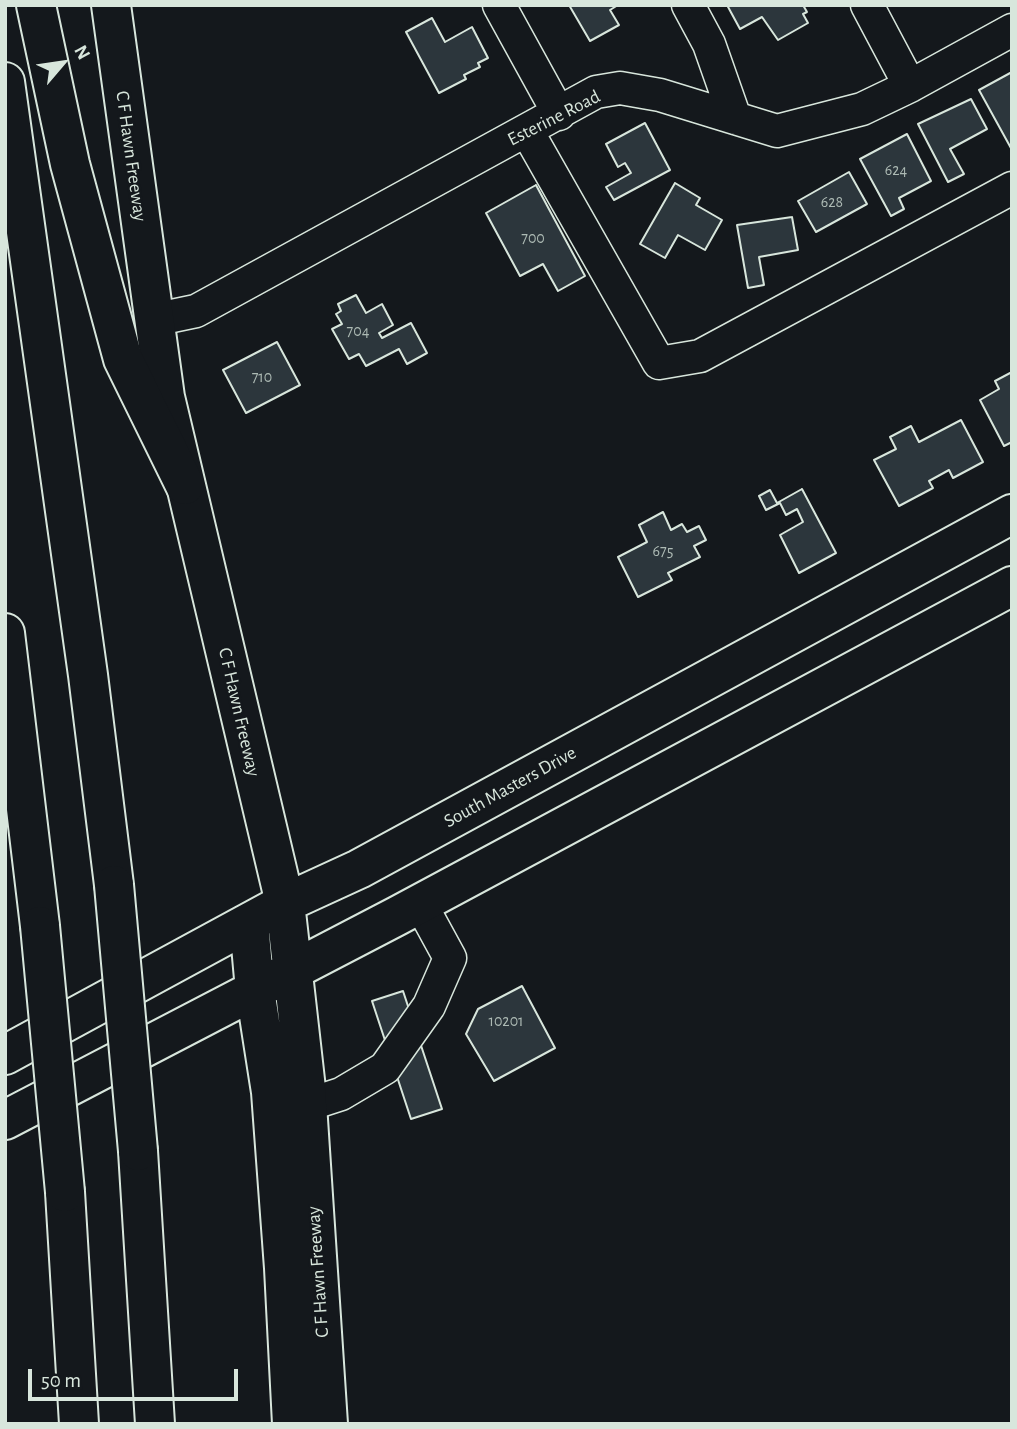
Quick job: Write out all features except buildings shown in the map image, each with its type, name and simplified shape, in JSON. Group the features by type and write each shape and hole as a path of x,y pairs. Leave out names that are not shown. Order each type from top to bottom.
{"main road":[{"path":"36,5 70,164 123,359 185,485"},
{"name":"C F Hawn Freeway","path":"111,5 165,397 285,904 307,1105 328,1424"},
{"path":"5,82 86,662 114,885 138,1152 155,1424"},
{"name":"South Masters Drive","path":"5,1055 285,904 359,869 1012,514"},
{"path":"5,1120 420,903 1012,586"},
{"path":"5,633 40,926 65,1192 79,1424"},
{"name":"C F Hawn Freeway","path":"249,923 255,990 271,1092 292,1424"}],"street":[{"path":"499,5 559,114"},
{"path":"688,5 709,44 735,118"},
{"path":"867,5 910,86"},
{"name":"Esterine Road","path":"153,320 196,311 596,92 620,88 660,95 777,131 862,109 1012,30"},
{"path":"527,131 659,363 700,356 1012,188"},
{"path":"307,1105 341,1094 385,1068 429,1006 450,958 420,903"}]}
